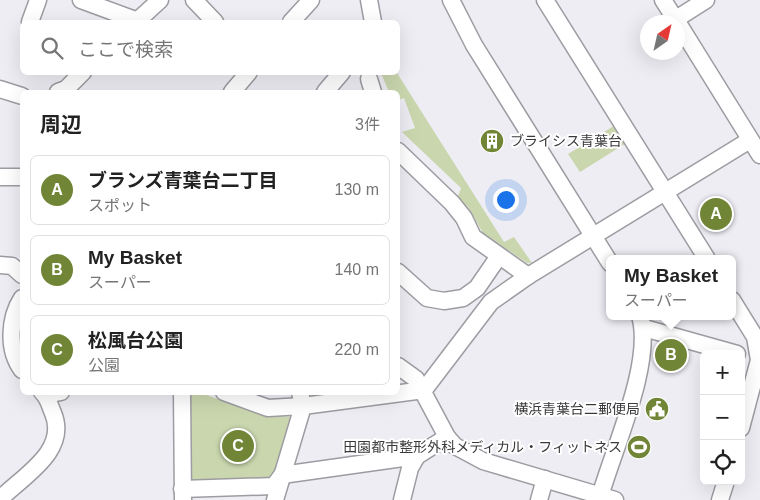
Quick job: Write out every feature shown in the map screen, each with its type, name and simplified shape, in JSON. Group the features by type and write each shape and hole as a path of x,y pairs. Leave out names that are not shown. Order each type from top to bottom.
{"street":[{"path":"31,20 38,0"},
{"path":"81,0 132,20"},
{"path":"139,20 160,0"},
{"path":"194,0 213,20"},
{"path":"293,20 311,0"},
{"path":"369,0 373,20"},
{"path":"451,0 474,45 606,257"},
{"path":"545,0 705,255"},
{"path":"663,0 673,15"},
{"path":"685,16 706,0"},
{"path":"685,35 760,155"},
{"path":"63,90 80,75"},
{"path":"234,90 246,75"},
{"path":"327,90 339,75"},
{"path":"0,89 20,95"},
{"path":"400,392 424,390 491,302 528,276 750,140"},
{"path":"400,153 452,203 464,218 473,237 528,276"},
{"path":"0,177 20,177"},
{"path":"400,274 427,298 444,301 463,298 477,288 499,256"},
{"path":"0,265 12,266 20,272"},
{"path":"20,302 17,307 11,341 20,365"},
{"path":"736,306 755,337 760,360 745,414"},
{"path":"400,367 416,379 424,390 447,437 455,446 483,462 605,499 643,348 642,322 725,350"},
{"path":"745,356 760,360"},
{"path":"0,499 39,463 54,446 58,423 50,395"},
{"path":"182,395 182,495 274,486 282,475 417,456 447,437"},
{"path":"232,395 268,408 301,400 362,395"},
{"path":"275,500 301,400"},
{"path":"402,500 410,468 417,456"},
{"path":"539,500 544,479"},
{"path":"720,500 725,485"}],"green space":[{"path":"382,75 398,75 504,242 514,237 532,263 527,263 483,233 468,207 457,199 461,188 402,132 415,128 404,98 400,99 400,90 388,90"},
{"path":"617,124 628,142 580,172 568,154"},
{"path":"187,395 206,395 264,416 299,417 274,486 182,489"}],"place":[{"name":"ブライシス青葉台","path":"492,141"},
{"name":"ブランズ青葉台二丁目","path":"716,214"},
{"name":"My Basket","path":"671,355"},
{"name":"横浜青葉台二郵便局","path":"657,409"},
{"name":"松風台公園","path":"238,446"},
{"name":"田園都市整形外科メディカル・フィットネス","path":"639,447"}]}
